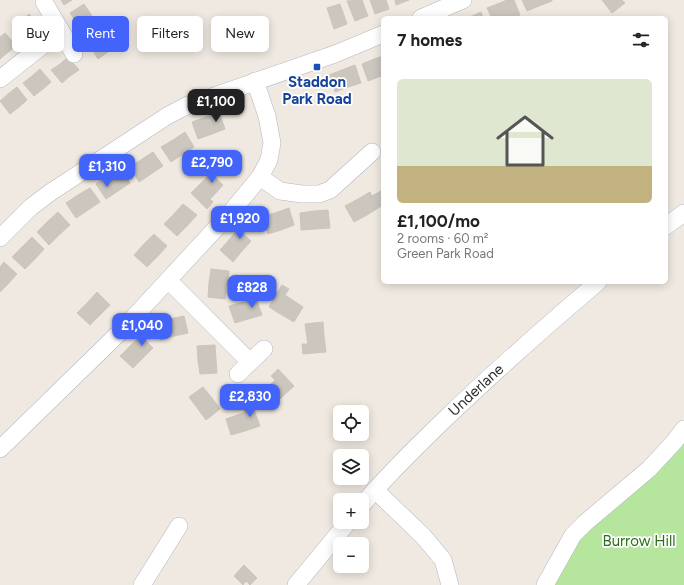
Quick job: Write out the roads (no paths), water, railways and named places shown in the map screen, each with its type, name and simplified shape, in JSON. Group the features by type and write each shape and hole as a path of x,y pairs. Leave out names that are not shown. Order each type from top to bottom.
{"street":[{"path":"426,16 464,0"},
{"path":"44,2 52,16"},
{"path":"0,238 31,207 51,192 167,116 188,105 335,54 381,35"},
{"path":"64,36 74,54"},
{"path":"0,79 34,52"},
{"path":"0,449 120,332 260,177 269,160 272,143 268,116 255,81"},
{"path":"260,177 280,191 302,194 319,194 330,190 362,169 372,152"},
{"path":"668,225 684,213"},
{"path":"168,280 250,362"},
{"name":"Underlane","path":"369,497 482,384 532,338 596,284"},
{"path":"238,374 264,349"},
{"path":"545,585 573,535 584,523 649,469 684,429"},
{"path":"375,490 423,536 442,560 450,585"},
{"path":"142,585 179,526"},
{"path":"296,585 342,529"}],"place":[{"name":"Staddon Park Road","path":"317,67"}],"park label":[{"name":"Burrow Hill","path":"639,541"}]}
